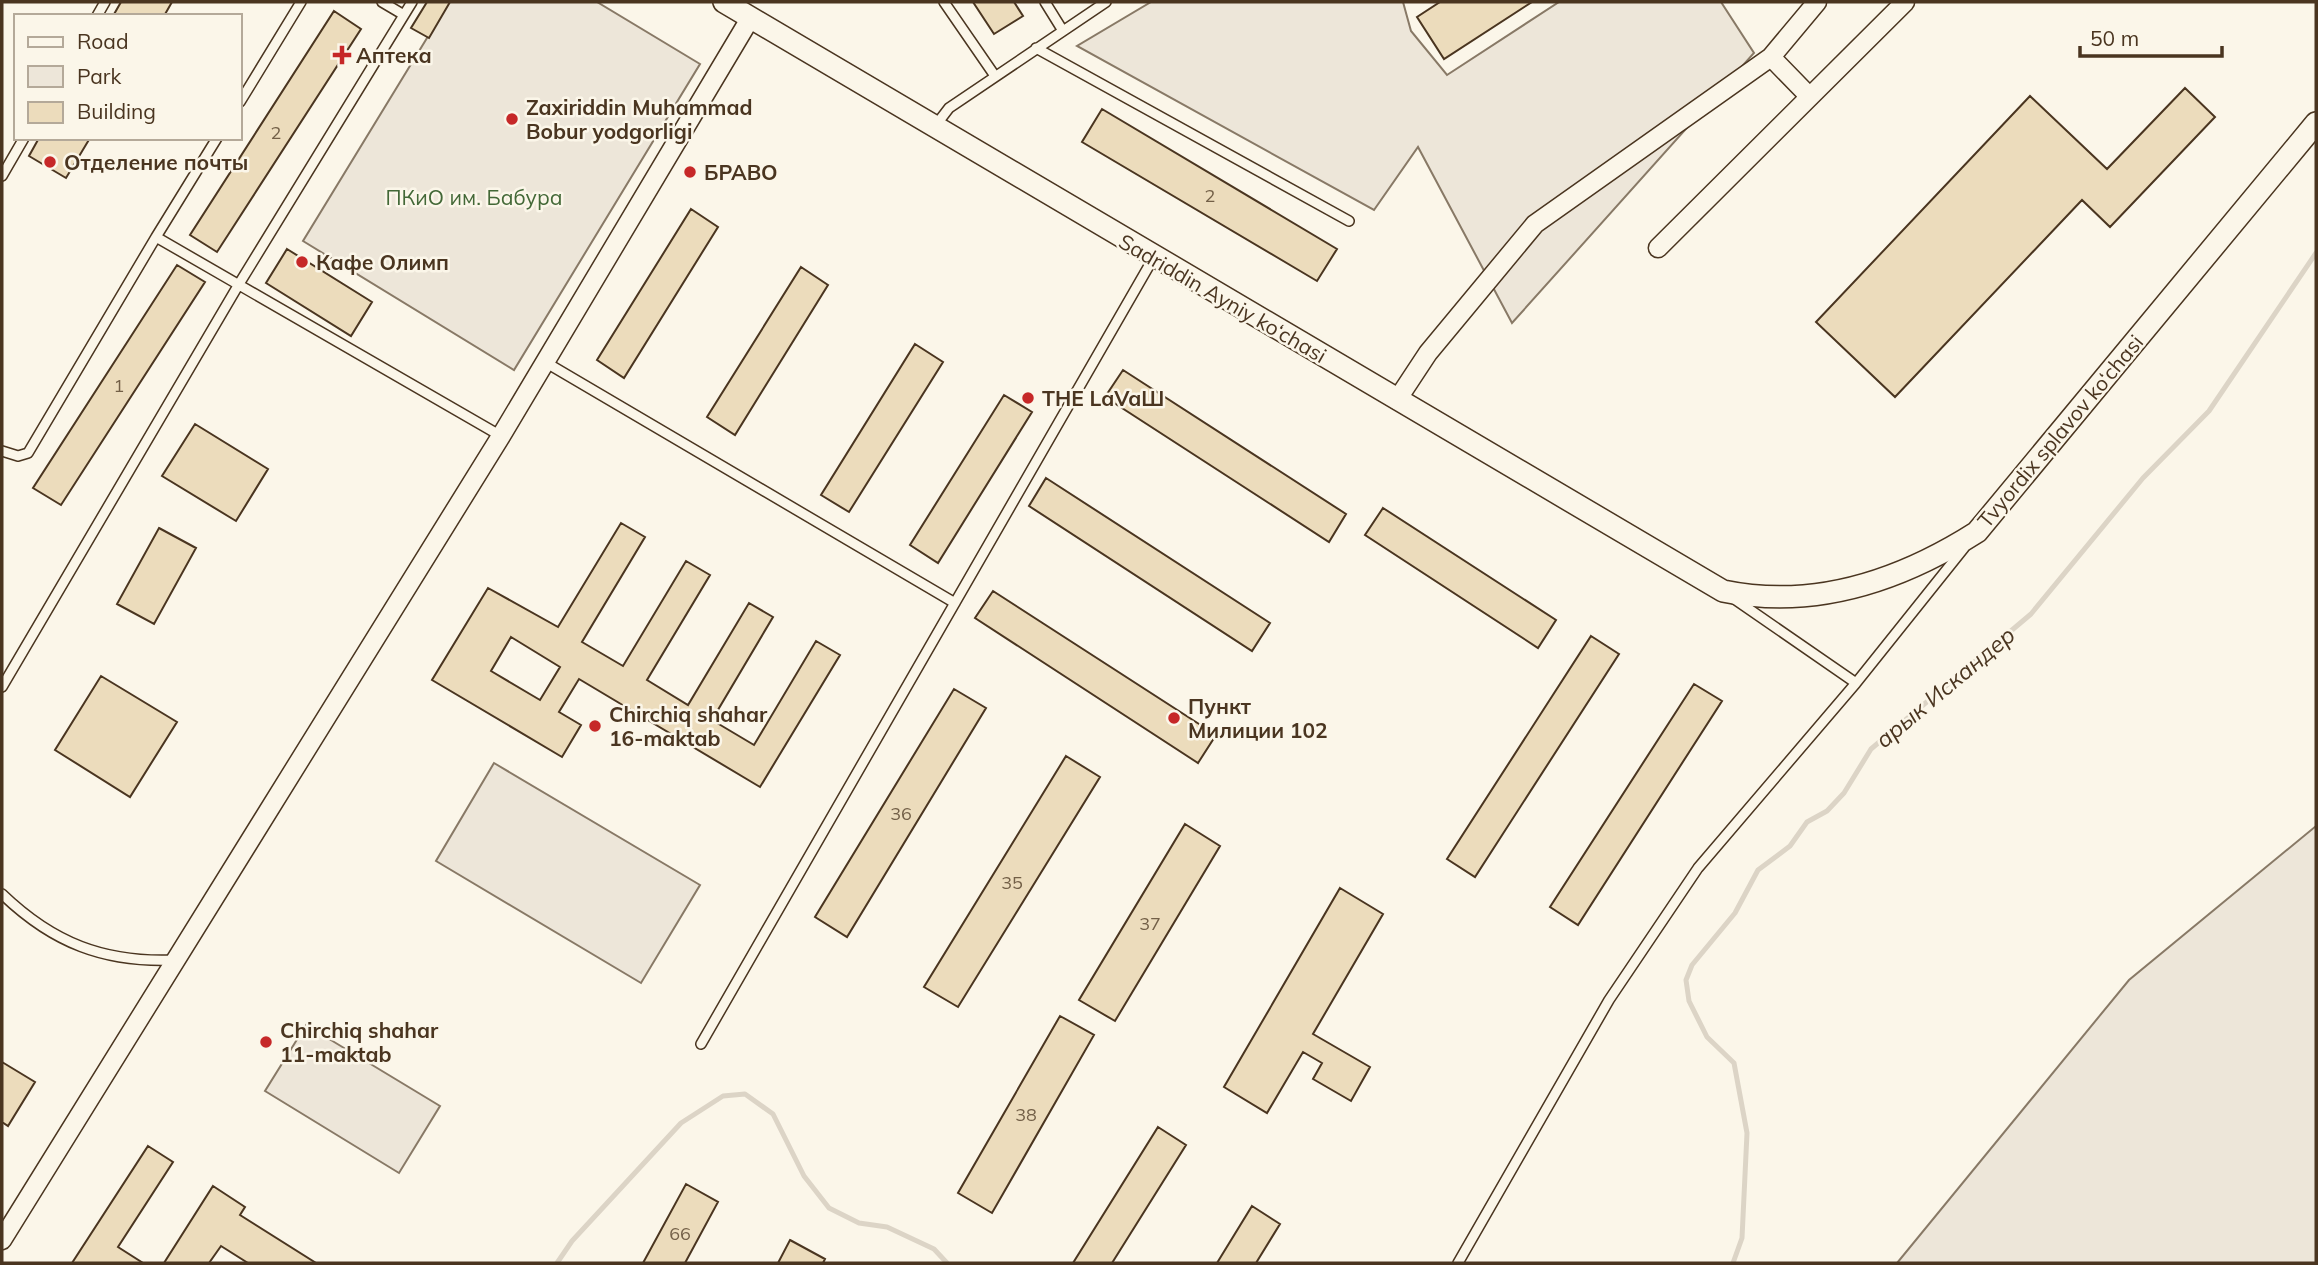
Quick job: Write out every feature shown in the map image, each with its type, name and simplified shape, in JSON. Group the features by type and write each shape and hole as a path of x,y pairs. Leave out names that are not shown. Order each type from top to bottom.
{"street":[{"name":"Sadriddin Ayniy ko‘chasi","path":"724,2 1723,591"},
{"path":"1397,400 1428,353 1535,224 1772,57 1817,2"},
{"path":"1658,248 1808,95 1905,2"},
{"path":"2,1240 500,436 751,17"},
{"path":"1772,57 1808,95"},
{"name":"Tvyordix splavov ko‘chasi","path":"1723,591 1754,598 1819,596 1851,589 1915,567 1977,532 2316,123"}],"lane":[{"path":"242,99 302,2"},
{"path":"382,2 404,15"},
{"path":"2,687 239,284 412,2"},
{"path":"944,2 995,76"},
{"path":"1045,2 1063,31"},
{"path":"935,127 948,108 1107,2"},
{"path":"1036,48 1349,221"},
{"path":"2,176 23,140"},
{"path":"2,451 18,456 28,453 216,140"},
{"path":"156,237 500,436"},
{"path":"701,1044 1154,257"},
{"path":"545,362 955,603"},
{"path":"1458,1263 1609,1000 1698,868 1856,683 1977,532"},
{"path":"1723,591 1856,683"},
{"path":"2,894 38,926 73,945 119,959 175,960"}],"green space":[{"name":"ПКиО им. Бабура","path":"449,2 597,2 700,64 514,370 303,241"},
{"path":"1151,2 1403,2 1411,31 1447,75 1559,2 1721,2 1754,53 1512,323 1418,147 1374,210 1077,46"},
{"path":"494,763 700,885 641,983 436,861"},
{"path":"2316,826 2316,1263 1897,1263 2129,980"},
{"path":"306,1025 440,1106 399,1173 265,1091"}],"building":[{"path":"121,2 172,2 165,14 114,14"},
{"path":"427,2 450,2 429,38 411,28"},
{"path":"973,2 1014,2 1023,16 994,34"},
{"path":"1440,2 1532,2 1444,59 1417,17"},
{"path":"334,11 361,29 217,252 190,235"},
{"path":"2185,88 2215,117 2110,227 2082,200 1895,397 1816,322 2030,96 2107,169"},
{"path":"1102,109 1337,249 1317,281 1082,142"},
{"path":"38,140 89,140 66,178 29,156"},
{"path":"691,209 718,227 624,378 597,360"},
{"path":"287,249 372,302 351,336 266,283"},
{"path":"177,265 205,282 61,505 33,488"},
{"path":"801,267 828,285 735,435 707,417"},
{"path":"915,344 943,362 849,512 821,495"},
{"path":"1123,370 1346,514 1329,542 1105,397"},
{"path":"1004,395 1032,412 938,563 910,545"},
{"path":"195,424 268,469 236,521 162,476"},
{"path":"1046,478 1270,623 1252,651 1029,506"},
{"path":"1383,508 1556,620 1538,648 1365,535"},
{"path":"621,523 645,537 582,642 623,666 686,561 710,575 647,680 688,705 749,603 773,617 712,720 754,745 816,641 840,655 760,787 579,679 559,712 581,725 562,757 432,680 488,588 558,627","holes":["511,637 560,667 540,700 491,671"]},
{"path":"159,528 196,548 154,624 117,604"},
{"path":"993,591 1216,735 1198,763 975,618"},
{"path":"1591,636 1619,654 1475,877 1447,859"},
{"path":"101,676 177,722 130,797 55,750"},
{"path":"1694,684 1722,701 1578,925 1550,907"},
{"path":"954,689 986,708 847,937 815,917"},
{"path":"1066,756 1100,777 958,1007 924,987"},
{"path":"1185,824 1220,846 1115,1021 1079,1000"},
{"path":"1340,888 1383,914 1313,1034 1370,1067 1351,1101 1313,1079 1322,1063 1303,1052 1267,1113 1224,1087"},
{"path":"1060,1016 1094,1035 992,1213 958,1193"},
{"path":"2,1062 35,1082 8,1126 2,1122"},
{"path":"1158,1127 1186,1145 1112,1263 1073,1263"},
{"path":"148,1146 173,1162 118,1247 143,1263 72,1263"},
{"path":"686,1184 718,1202 685,1263 643,1263"},
{"path":"213,1186 245,1207 240,1215 316,1263 248,1263 221,1246 209,1263 164,1263"},
{"path":"1252,1206 1280,1224 1256,1263 1217,1263"},
{"path":"790,1240 825,1259 823,1263 778,1263"}],"waterway":[{"name":"арык Искандер","path":"1733,1263 1742,1238 1747,1133 1734,1063 1707,1037 1689,1001 1686,980 1692,965 1735,913 1758,870 1790,846 1807,822 1827,811 1844,793 1871,749 2031,614 2143,478 2209,411 2316,253"},
{"name":"арык Искандер","path":"557,1263 572,1241 681,1123 723,1096 745,1094 773,1114 804,1176 829,1208 859,1223 887,1227 934,1249 947,1263"}],"place":[{"name":"Аптека","path":"342,55"},
{"name":"Zaxiriddin Muhammad Bobur yodgorligi","path":"512,119"},
{"name":"Отделение почты","path":"50,162"},
{"name":"БРАВО","path":"690,172"},
{"name":"Кафе Олимп","path":"302,262"},
{"name":"THE LaVaШ","path":"1028,398"},
{"name":"Пункт Милиции 102","path":"1174,718"},
{"name":"Chirchiq shahar 16-maktab","path":"595,726"},
{"name":"Chirchiq shahar 11-maktab","path":"266,1042"}]}
